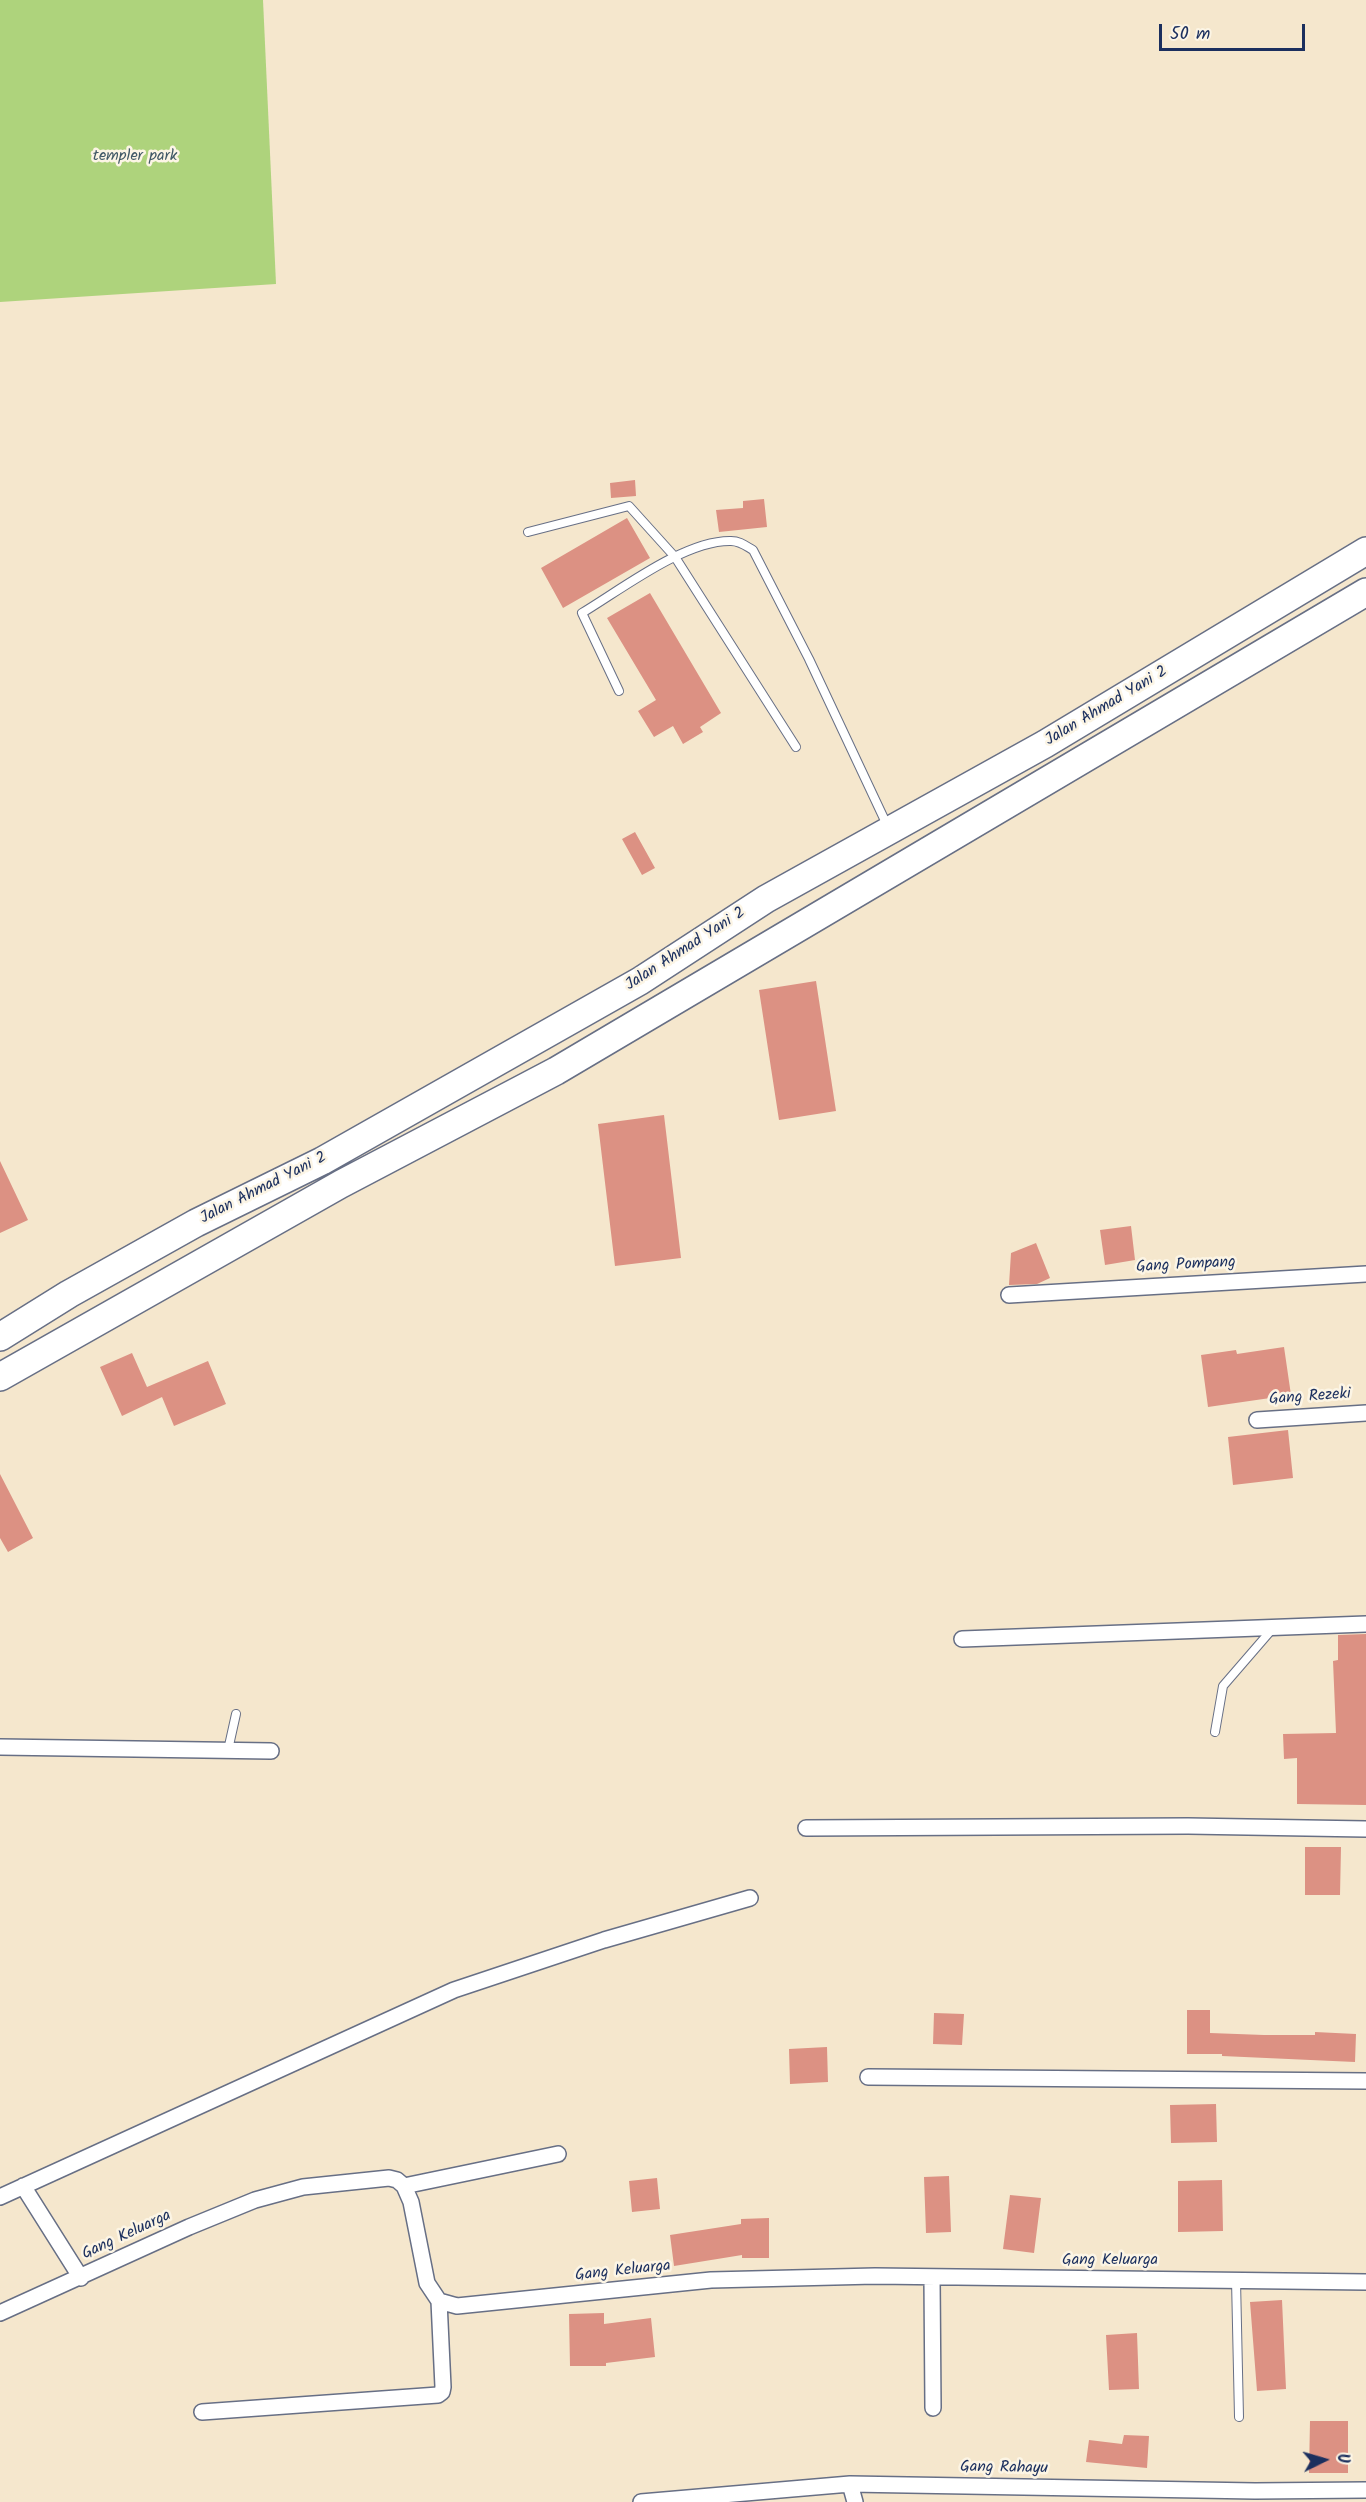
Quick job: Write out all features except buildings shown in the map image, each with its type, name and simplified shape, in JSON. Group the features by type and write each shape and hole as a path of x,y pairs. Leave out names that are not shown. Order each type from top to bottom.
{"highway":[{"name":"Jalan Ahmad Yani 2","path":"0,1337 69,1294 157,1245 322,1161 640,981 766,899 1045,744 1366,551"},
{"name":"Jalan Ahmad Yani 2","path":"0,1377 341,1184 556,1071 1366,592"},
{"path":"1293,595 1308,627"}],"street":[{"name":"Gang Pompang","path":"1009,1295 1366,1274"},
{"name":"Gang Rezeki","path":"1257,1420 1366,1413"},
{"path":"962,1639 1366,1624"},
{"path":"0,1748 271,1751"},
{"path":"806,1828 1188,1826 1366,1829"},
{"path":"0,2197 454,1990 604,1940 750,1898"},
{"path":"868,2077 1366,2080"},
{"path":"202,2412 442,2392 439,2301 427,2283 411,2202 405,2186 558,2154"},
{"name":"Gang Keluarga","path":"0,2313 189,2227 255,2200 303,2187 389,2178 405,2186"},
{"path":"23,2186 81,2277"},
{"name":"Gang Keluarga","path":"439,2301 457,2306 711,2280 875,2276 1366,2282"},
{"path":"932,2278 933,2408"},
{"path":"850,2484 855,2502"},
{"name":"Gang Rahayu","path":"641,2502 850,2484 1243,2491 1366,2490"}],"lane":[{"path":"528,532 629,506 675,557 796,747"},
{"path":"619,691 582,613 687,550 731,541 740,543 753,550 809,660 890,831"},
{"path":"1215,1732 1223,1686 1275,1626"},
{"path":"228,1750 236,1714"},
{"path":"1236,2280 1239,2417"}],"green space":[{"name":"templer park","path":"0,0 263,0 276,284 0,302"}]}
